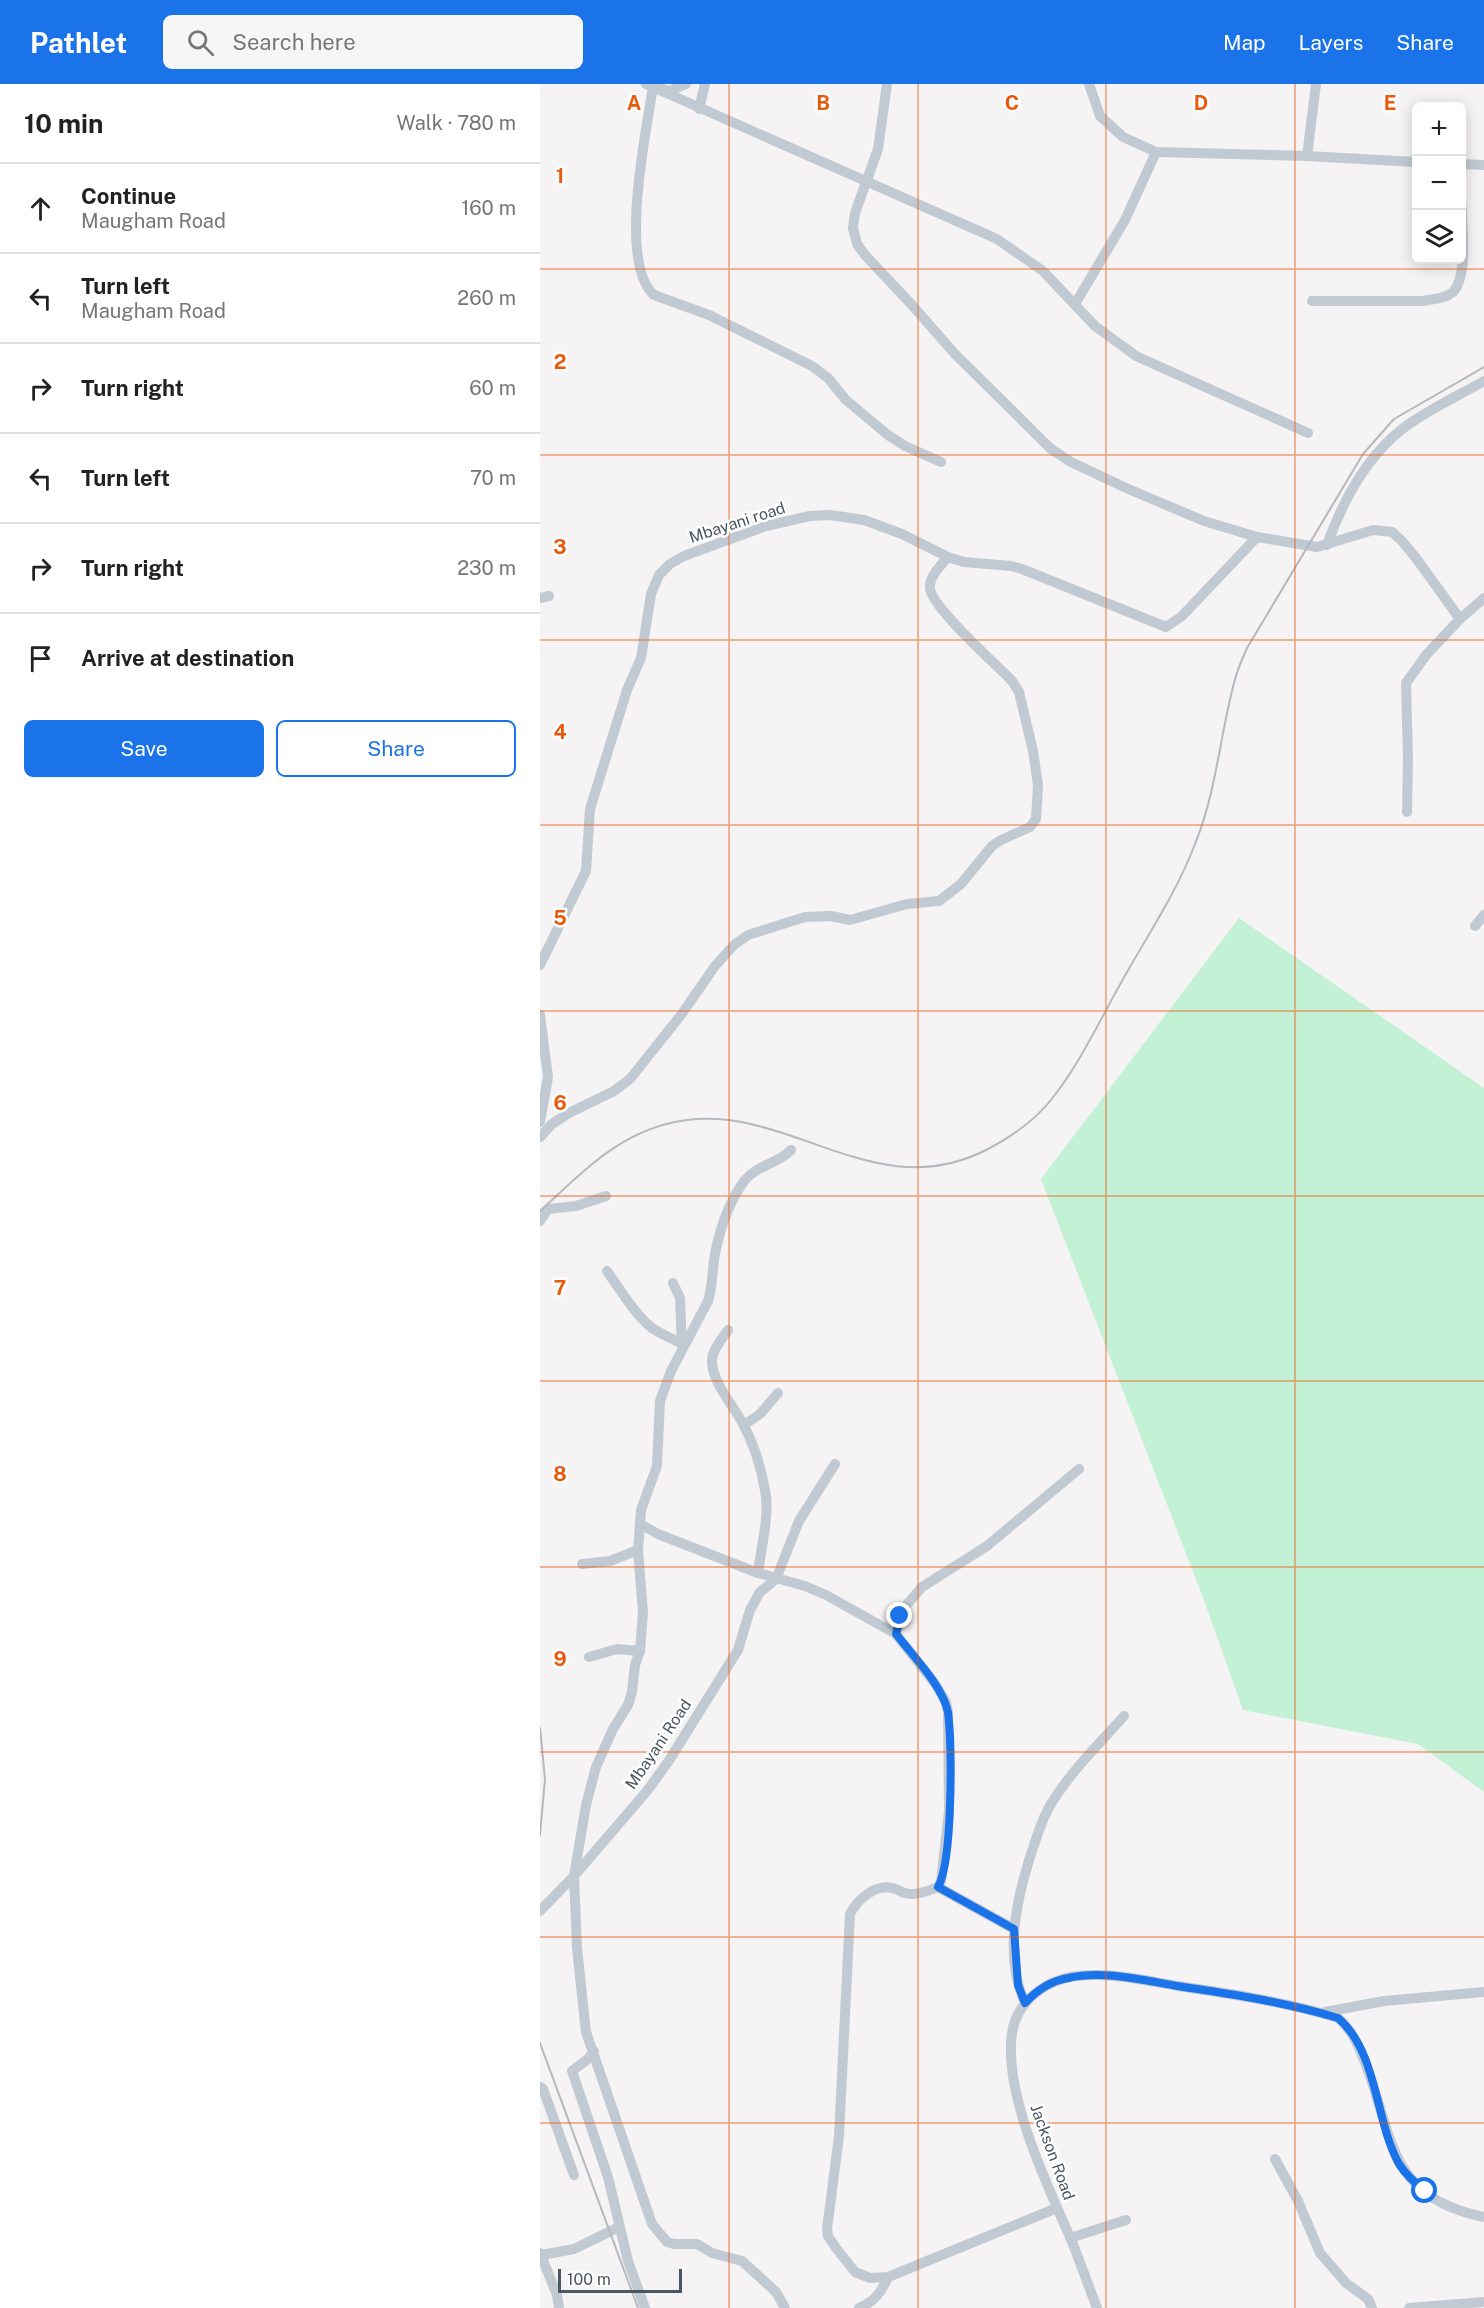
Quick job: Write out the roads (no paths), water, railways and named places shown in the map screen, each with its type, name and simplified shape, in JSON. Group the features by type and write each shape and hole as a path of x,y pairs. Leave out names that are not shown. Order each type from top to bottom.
{"street":[{"path":"649,86 670,91 686,84"},
{"path":"699,109 705,84"},
{"path":"886,84 878,149 855,213 853,228 857,244 954,353 1051,449 1071,462 1126,488 1204,521 1257,537 1317,547 1373,531 1392,532 1416,558 1460,619"},
{"path":"1089,84 1100,116 1123,137 1156,152 1412,162"},
{"path":"1307,156 1316,84"},
{"path":"649,86 997,239 1043,271 1095,326 1136,356 1308,433"},
{"path":"649,86 635,219 637,248 647,289 654,295 709,315 812,366 828,378 846,400 888,435 905,446 941,462"},
{"path":"1076,304 1125,220 1156,152"},
{"path":"1466,164 1484,165"},
{"path":"1312,301 1440,299 1452,293 1459,284 1462,270 1461,210"},
{"path":"1327,544 1338,515 1361,476 1401,430 1484,381"},
{"name":"Mbayani road","path":"540,964 586,871 590,809 627,690 641,658 651,594 664,569 684,556 766,526 820,515 864,520 925,544 948,557 964,562 1011,566 1166,627 1182,616 1257,537"},
{"path":"540,1137 552,1124 569,1113 614,1090 630,1079 681,1015 715,966 734,945 748,935 805,916 831,916 850,920 907,904 939,901 961,884 992,846 1030,827 1036,819 1038,785 1036,769 1019,692 1012,681 957,626 931,595 930,584 948,557"},
{"path":"1407,812 1406,683 1427,654 1460,619 1484,598"},
{"path":"1475,926 1484,915"},
{"path":"540,1015 548,1077 540,1122"},
{"path":"785,2308 776,2292 742,2261 712,2253 697,2244 674,2244 661,2237 652,2224 586,2032 577,1948 574,1876 593,1778 613,1729 628,1705 640,1651 644,1612 638,1550 640,1524 642,1503 657,1466 660,1401 682,1347 708,1301 716,1252 734,1199 750,1175 779,1161 791,1150"},
{"path":"540,1221 548,1209 576,1206 606,1196"},
{"path":"607,1271 644,1320 653,1329 682,1347"},
{"path":"673,1283 677,1289 681,1306 682,1347"},
{"path":"728,1330 713,1355 712,1364 721,1387 744,1425 756,1456 766,1498 758,1573"},
{"path":"744,1425 760,1414 778,1393"},
{"path":"776,1579 799,1521 835,1464"},
{"path":"896,1634 904,1608 922,1587 987,1546 1079,1469"},
{"path":"640,1524 658,1534 758,1573 805,1586 826,1595 896,1634 936,1684 946,1702 948,1712 949,1811 944,1870 938,1887"},
{"path":"582,1564 610,1561 638,1550"},
{"name":"Mbayani Road","path":"540,1911 574,1876 647,1791 668,1762 738,1650 750,1610 757,1597 776,1579"},
{"path":"589,1657 617,1649 640,1651"},
{"path":"1124,1716 1076,1768 1049,1807 1040,1825 1018,1898 1014,1929 1018,1985 1025,2003 1035,1993 1056,1981 1084,1976 1108,1976 1258,1999 1338,2018 1348,2026 1355,2039 1373,2083 1394,2154 1406,2174 1439,2202 1463,2212 1484,2217"},
{"path":"1014,1929 938,1887 913,1895 893,1888 875,1889 858,1902 850,1914 839,2136 828,2236 855,2272 870,2278 888,2277 1057,2208"},
{"path":"1321,2013 1384,2001 1484,1992"},
{"name":"Jackson Road","path":"1025,2003 1014,2022 1011,2034 1012,2063 1018,2098 1030,2139 1097,2308"},
{"path":"594,2051 588,2059 572,2071 608,2177 628,2261 645,2308"},
{"path":"540,2087 543,2089 574,2175"},
{"path":"1275,2159 1298,2201 1320,2253 1346,2283 1368,2299 1372,2308"},
{"path":"1070,2238 1126,2220"},
{"path":"559,2308 557,2295 540,2254 573,2249 619,2227"},
{"path":"859,2308 872,2302 881,2292 888,2277"},
{"path":"1408,2308 1484,2302"}],"railway":[{"path":"540,1211 589,1166 624,1141 643,1132 687,1120 726,1120 764,1127 872,1162 909,1167 948,1164 988,1149 1015,1133 1032,1119 1047,1104 1073,1069 1180,879 1208,805 1229,703 1243,656 1363,454 1394,419 1484,367"},
{"path":"540,1728 545,1779 540,1835"},
{"path":"540,2043 638,2308"}]}
